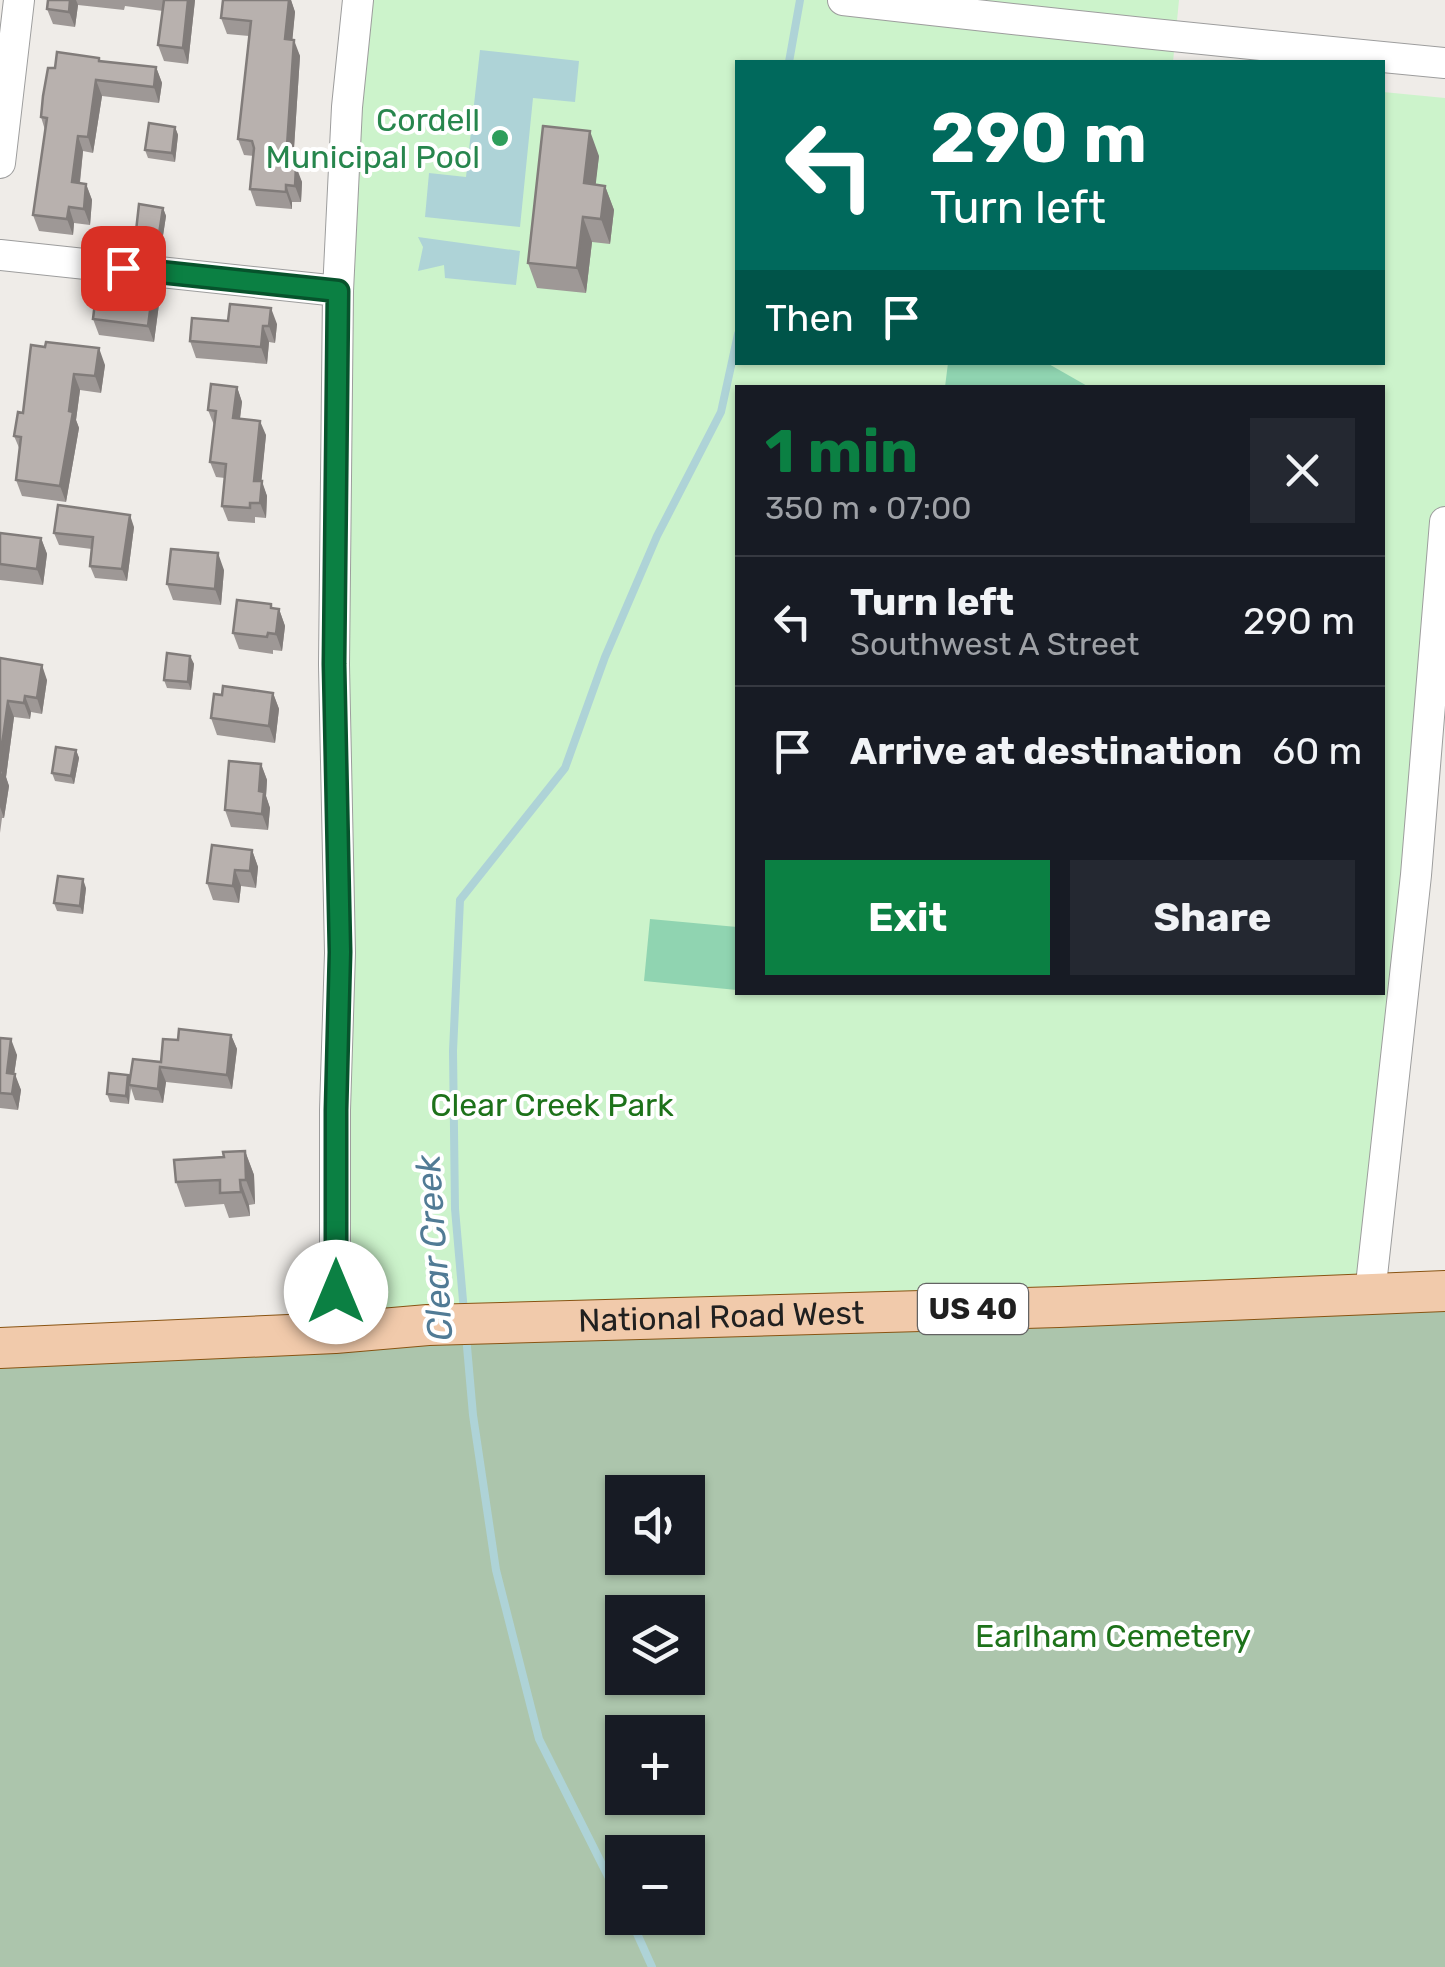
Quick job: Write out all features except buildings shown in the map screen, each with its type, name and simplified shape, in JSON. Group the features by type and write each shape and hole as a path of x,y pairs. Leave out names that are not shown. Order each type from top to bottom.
{"main road":[{"name":"National Road West","path":"0,1348 500,1322 1058,1307 1445,1291"}],"street":[{"path":"0,163 20,0"},
{"path":"336,1333 340,952 334,664 338,291 347,107 358,0"},
{"path":"851,1 1003,16 1087,29 1445,63"},
{"path":"0,256 338,291"},
{"path":"1370,1294 1416,875 1445,533"}],"green space":[{"name":"Clear Creek Park","path":"360,0 1179,0 1173,60 735,60 735,365 1385,365 1385,92 1445,98 1445,522 1370,1294 335,1333 334,665"},
{"path":"948,365 1050,365 1086,385 945,385"},
{"path":"650,919 735,927 735,990 644,981"},
{"name":"Earlham Cemetery","path":"1445,1291 1445,1967 0,1967 0,1348"}],"water":[{"name":"Cordell Municipal Pool","path":"480,50 579,61 575,102 533,98 520,227 425,217 429,173 466,177"},
{"path":"418,237 520,251 516,285 445,278 444,265 418,271 423,247"}],"waterway":[{"name":"Clear Creek","path":"789,60 800,0"},
{"name":"Clear Creek","path":"464,1312 455,1209 453,1051 460,900 565,768 605,657 657,536 721,412 735,348"},
{"name":"Clear Creek","path":"466,1335 473,1415 496,1570 539,1739 605,1870"},
{"name":"Clear Creek","path":"638,1935 652,1967"}],"place":[{"name":"Cordell Municipal Pool","path":"500,138"}],"route":[{"path":"123,268 338,291 334,664 340,952 336,1292"}]}
